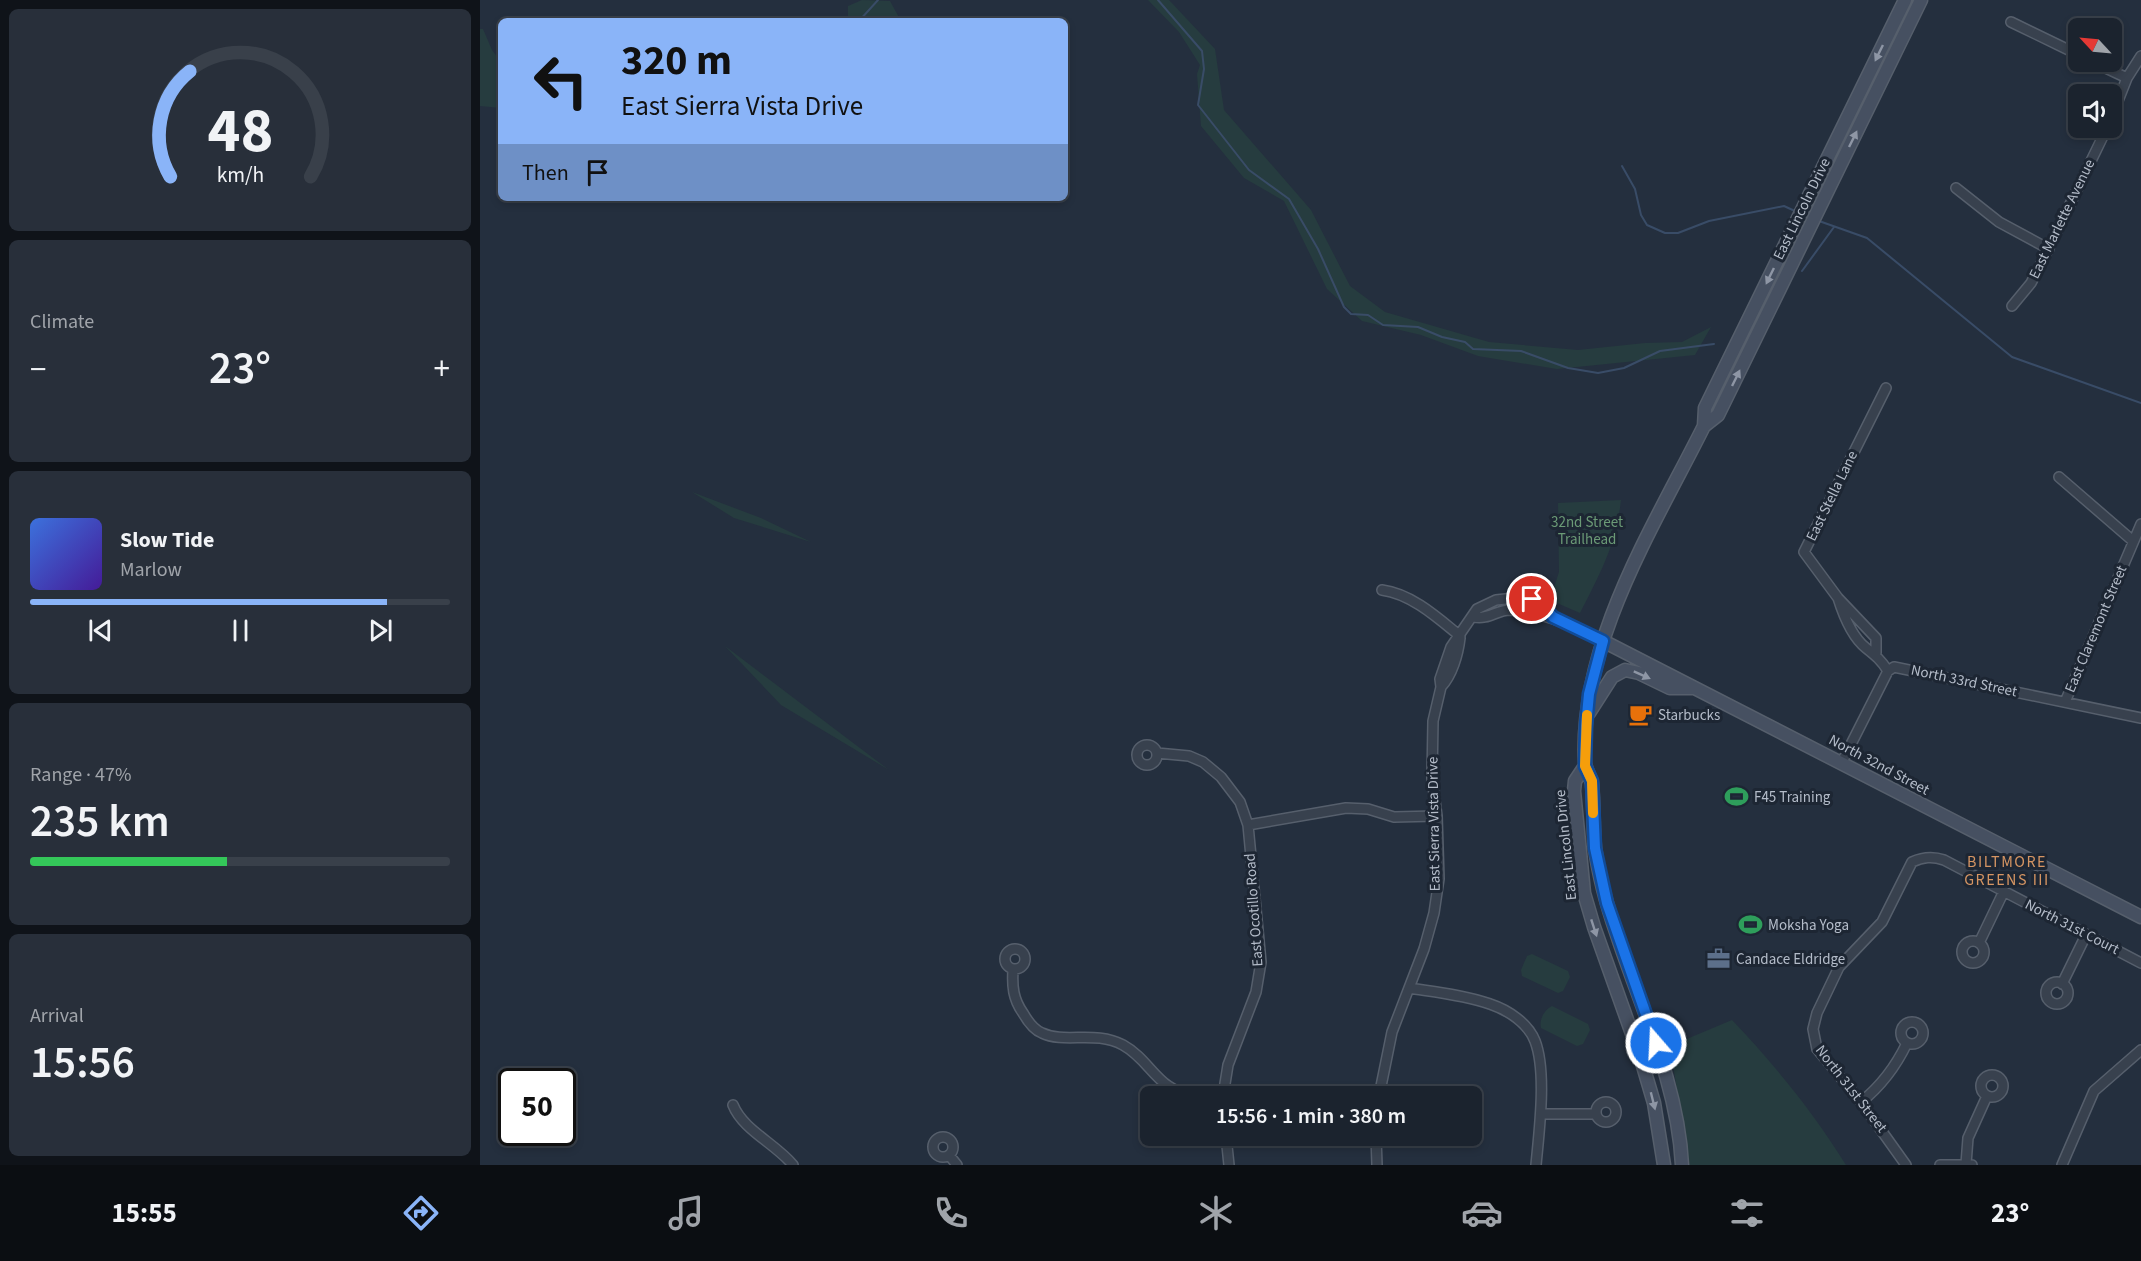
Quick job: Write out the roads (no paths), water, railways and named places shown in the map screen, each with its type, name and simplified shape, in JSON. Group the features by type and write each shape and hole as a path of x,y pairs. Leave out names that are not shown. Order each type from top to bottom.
{"main road":[{"name":"East Lincoln Drive","path":"1682,1165 1678,1122 1666,1074 1602,888 1595,848 1592,781 1585,766 1587,716 1603,641 1629,578 1704,426 1705,408 1905,0"},
{"name":"East Lincoln Drive","path":"1704,426 1718,416 1921,0"},
{"path":"1793,229 1806,236"},
{"name":"North 32nd Street","path":"1603,641 1697,687 2141,917"},
{"path":"1587,716 1612,677 1624,670 1639,673 1670,688 1697,687"},
{"name":"East Lincoln Drive","path":"1585,766 1575,781 1574,791 1584,893 1654,1103 1664,1165"}],"street":[{"path":"2011,22 2068,50"},
{"path":"2122,91 2141,56"},
{"path":"2114,72 2127,78"},
{"name":"East Marlette Avenue","path":"2012,306 2031,283 2102,138"},
{"path":"1956,188 1999,222 2049,249"},
{"name":"East Stella Lane","path":"1886,388 1804,552 1838,598 1876,638 1876,653 1888,671"},
{"path":"2059,477 2133,541"},
{"name":"East Claremont Street","path":"2066,702 2141,524"},
{"path":"1382,590 1398,594 1420,605 1460,636"},
{"path":"1499,612 1496,600 1524,597 1540,602 1553,617"},
{"name":"East Sierra Vista Drive","path":"1381,1086 1392,1032 1434,913 1439,879 1437,816 1432,778 1433,721 1441,687 1447,681 1459,651 1460,636 1477,609 1496,600"},
{"path":"1474,617 1484,619 1507,610 1553,617 1603,641"},
{"name":"North 33rd Street","path":"1842,762 1888,671 1894,667 2141,718"},
{"name":"East Ocotillo Road","path":"1157,753 1176,753 1203,762 1232,790 1240,802 1248,825 1261,962 1256,992 1228,1065 1225,1086"},
{"path":"1248,825 1346,808 1368,809 1394,817 1437,816"},
{"name":"North 31st Court","path":"1834,977 1839,967 1882,922 1912,862 1935,857 2141,963"},
{"path":"1979,943 2004,891"},
{"path":"2062,984 2086,935"},
{"path":"1014,969 1012,985 1016,1003 1029,1022 1041,1033 1096,1036 1123,1045 1166,1086"},
{"name":"North 31st Street","path":"1834,977 1817,1013 1814,1041 1828,1063 1862,1102 1906,1165"},
{"path":"1409,988 1491,1004 1521,1022 1534,1040 1538,1056 1541,1114 1536,1165"},
{"path":"1862,1102 1875,1091 1888,1074 1907,1043"},
{"path":"2062,1165 2094,1091 2141,1050"},
{"path":"1940,1165 1969,1164 1968,1138 1987,1096"},
{"path":"733,1105 742,1120 780,1150 793,1165"},
{"path":"1541,1114 1596,1114"},
{"path":"1227,1146 1229,1165"},
{"path":"1376,1146 1377,1165"},
{"path":"950,1155 957,1165"}],"waterway":[{"path":"862,18 878,0"},
{"path":"1158,0 1202,51 1204,69 1198,105 1249,170 1289,199 1318,249 1344,307 1351,314 1368,315 1383,325 1418,327 1442,337 1465,342 1473,349 1521,351 1568,368 1598,373 1624,368 1660,351 1714,344"},
{"path":"1622,166 1635,189 1641,215 1647,225 1665,233 1678,233 1709,221 1784,206 1797,212"},
{"path":"1819,221 1867,238 2012,357 2141,403"},
{"path":"1802,271 1834,227"}],"place":[{"name":"Starbucks","path":"1640,715"},
{"name":"F45 Training","path":"1736,797"},
{"name":"Moksha Yoga","path":"1750,925"},
{"name":"Candace Eldridge","path":"1718,959"}],"district":[{"name":"BILTMORE GREENS III","path":"2007,871"}],"park label":[{"name":"32nd Street Trailhead","path":"1587,530"}]}
